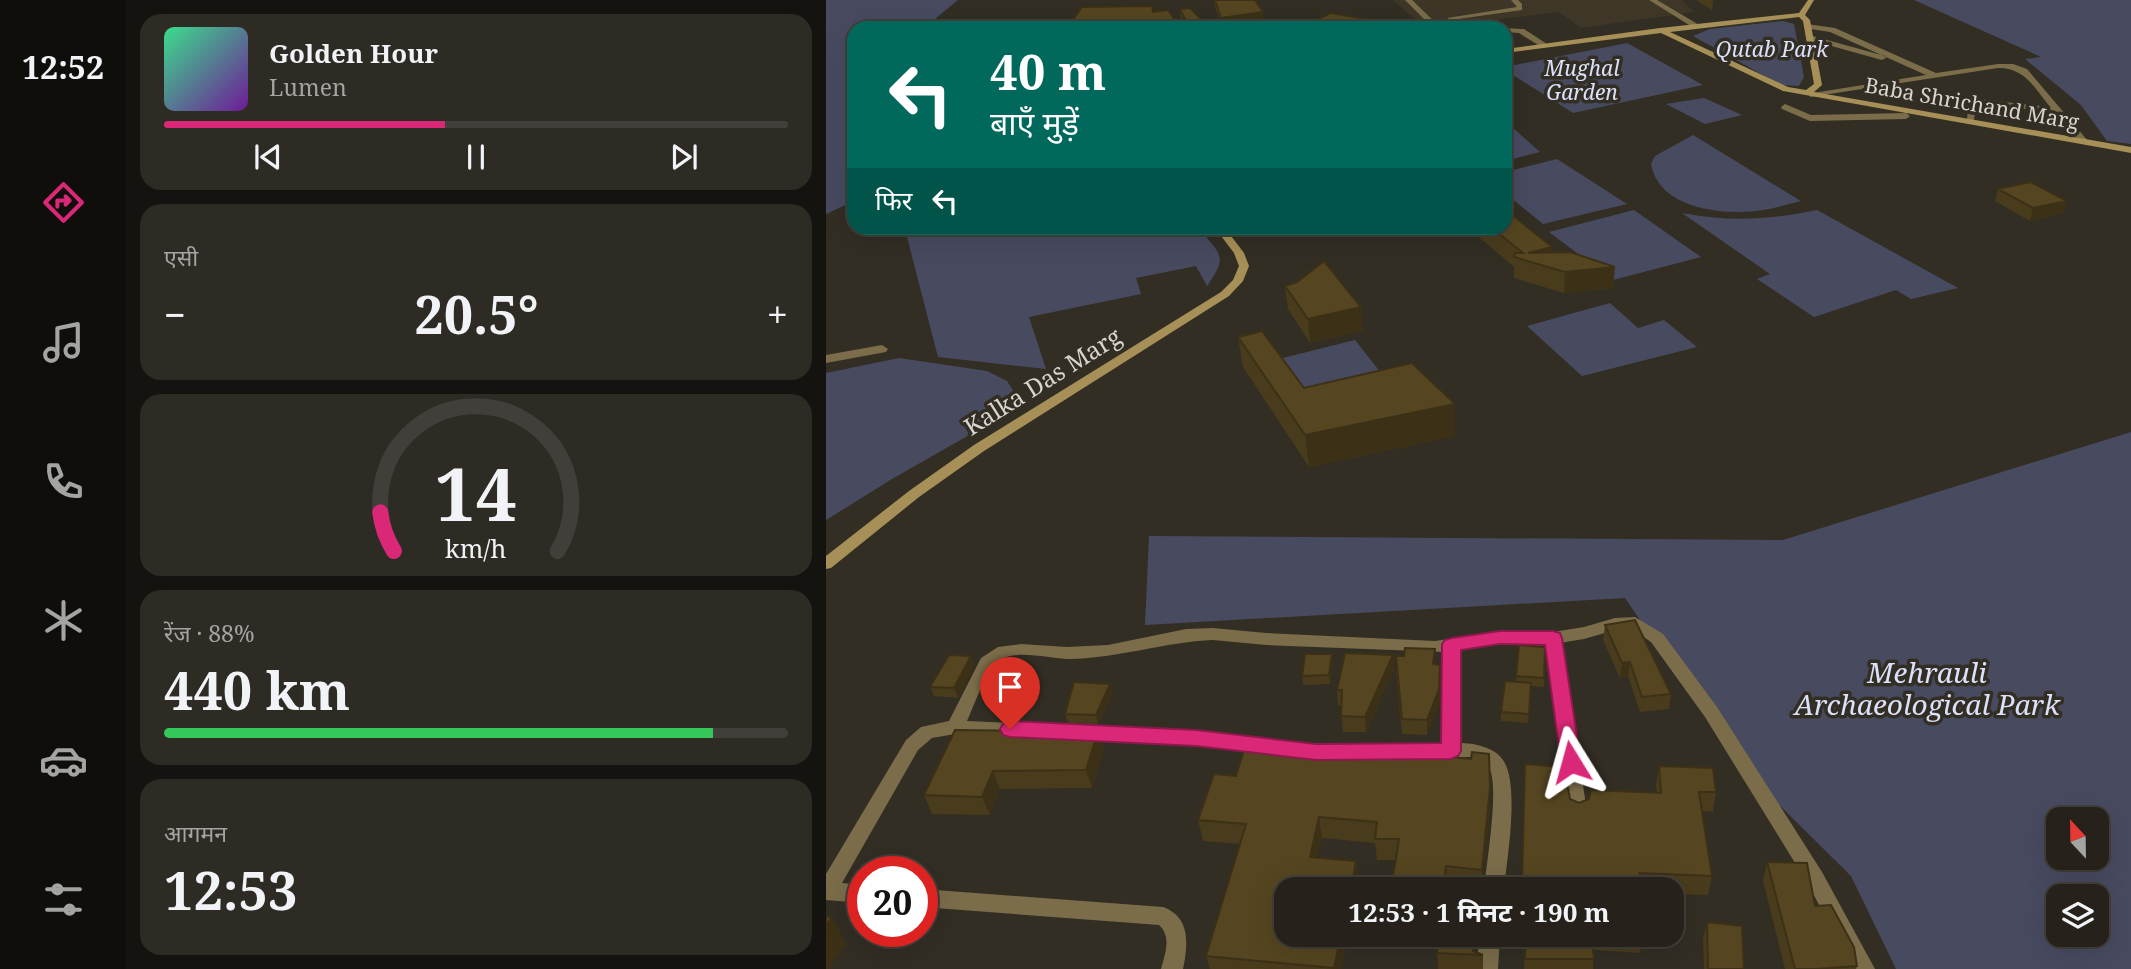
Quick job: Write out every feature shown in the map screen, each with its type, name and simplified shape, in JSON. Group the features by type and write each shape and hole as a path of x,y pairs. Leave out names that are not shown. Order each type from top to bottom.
{"street":[{"path":"1408,0 1430,21"},
{"path":"1451,18 1520,9 1520,5 1514,0"},
{"path":"1652,0 1697,26"},
{"path":"1801,15 1811,0"},
{"path":"1512,50 1660,30 1801,15"},
{"path":"1801,15 1807,26 1818,85 1814,95"},
{"path":"1807,26 1832,30 1935,75"},
{"path":"1512,30 1521,31 1546,46"},
{"name":"Baba Shrichand Marg","path":"1660,30 1777,85 1814,95 2131,150"},
{"path":"1809,37 1873,58 1894,57"},
{"path":"1906,116 1810,118 1785,107 1814,95 1998,66 2018,68 2024,71 2084,141"},
{"path":"1969,120 1972,104 1978,101 2058,110"},
{"name":"Kalka Das Marg","path":"826,564 914,494 979,448 1225,294 1238,281 1244,266 1239,253 1225,235"},
{"path":"826,359 882,349"},
{"path":"955,727 987,662 998,653 1021,650 1067,653 1108,651 1150,645 1186,635 1213,634 1435,647 1500,637 1553,638 1615,624 1635,623 1657,638 1711,712 1784,825 1864,969"},
{"path":"1553,638 1578,812"},
{"path":"1451,751 1452,644"},
{"path":"847,892 826,890 912,745 927,732 955,727 1196,738 1316,752 1470,750 1488,756 1497,765 1500,774 1502,799 1495,877"},
{"path":"938,899 1163,916 1173,922 1177,931 1178,944 1172,969"},
{"path":"1487,969 1489,947"}],"shaded area":[{"path":"1393,0 1682,0 1694,12 1581,28 1559,12 1484,21 1417,21"}],"green space":[{"path":"826,0 958,0 932,21 847,21 847,204 826,214"},
{"path":"1914,0 2131,0 2131,144 2107,141 2081,105 2025,59 2041,57"},
{"name":"Qutab Park","path":"1783,21 1794,24 1804,77 1799,86 1781,85 1693,36 1710,29"},
{"name":"Mughal Garden","path":"1627,43 1703,85 1573,113 1512,74 1512,66"},
{"path":"1704,98 1742,115 1705,124 1666,104"},
{"path":"1512,127 1540,152 1512,159"},
{"path":"1693,135 1801,201 1763,210 1731,212 1696,206 1680,200 1667,191 1657,179 1651,164 1655,156"},
{"path":"1557,159 1627,204 1543,224 1512,199 1512,170"},
{"path":"1634,210 1701,257 1613,280 1549,232"},
{"path":"1817,210 1958,288 1911,299 1896,290 1814,317 1757,279 1770,274 1682,213 1750,219"},
{"path":"1205,235 1217,250 1220,261 1207,286 1196,266 1136,278 1141,294 1029,317 1046,369 938,357 907,237"},
{"path":"1610,303 1638,328 1664,320 1697,347 1582,376 1527,326"},
{"path":"1355,340 1389,383 1309,402 1279,359"},
{"path":"899,358 987,371 1007,381 1022,405 826,520 826,373"},
{"name":"Mehrauli Archaeological Park","path":"2131,432 2131,969 1896,969 1851,876 1740,766 1625,598 1145,625 1149,536 1783,540"}],"building":[{"path":"1215,0 1255,0 1263,12 1221,18"},
{"path":"1152,6 1153,12 1168,10 1175,20 1185,19 1180,9 1190,8 1203,21 1072,21 1082,7"},
{"path":"1331,13 1377,21 1313,21"},
{"path":"2031,182 2067,201 2033,208 1998,189"},
{"path":"1512,215 1552,247 1528,253 1570,252 1615,267 1565,272 1514,257 1515,253 1523,253 1501,235 1512,235"},
{"path":"1324,261 1361,307 1308,319 1285,286 1297,282"},
{"path":"1262,331 1304,388 1412,363 1455,404 1305,435 1238,337"},
{"path":"1635,620 1671,694 1642,697 1630,662 1622,663 1605,625"},
{"path":"1519,645 1545,647 1544,678 1516,676"},
{"path":"1405,648 1435,649 1433,664 1440,665 1439,689 1427,720 1402,719 1396,656 1404,656"},
{"path":"1345,653 1393,655 1365,717 1341,716 1342,690 1337,690"},
{"path":"1305,654 1332,654 1329,675 1302,676"},
{"path":"949,655 971,656 954,688 930,687"},
{"path":"1505,681 1531,683 1529,714 1501,712"},
{"path":"1074,682 1110,684 1096,715 1065,714"},
{"path":"1057,723 1084,725 1081,731 1098,731 1086,770 993,771 982,797 924,795 955,730 1055,731"},
{"path":"1245,747 1340,757 1382,758 1383,750 1471,759 1472,752 1489,754 1490,787 1482,870 1446,866 1445,877 1393,877 1399,839 1375,839 1377,822 1319,817 1310,857 1356,861 1353,877 1274,877 1274,947 1338,947 1334,968 1206,956 1246,824 1198,820 1214,774 1236,776"},
{"path":"1525,764 1564,767 1570,799 1579,803 1589,799 1591,790 1661,793 1659,766 1713,768 1716,792 1699,792 1712,876 1640,873 1640,877 1522,877"},
{"path":"1767,862 1807,863 1815,906 1831,905 1854,947 1857,966 1795,969"},
{"path":"1707,922 1742,926 1744,969 1708,969"},
{"path":"1438,947 1473,947 1473,951 1483,955 1437,953"},
{"path":"1525,947 1593,947 1594,959 1525,959"}],"route":[{"path":"1010,729 1196,738 1259,744 1295,751 1451,751 1452,644 1500,637 1553,638 1571,762"}]}
